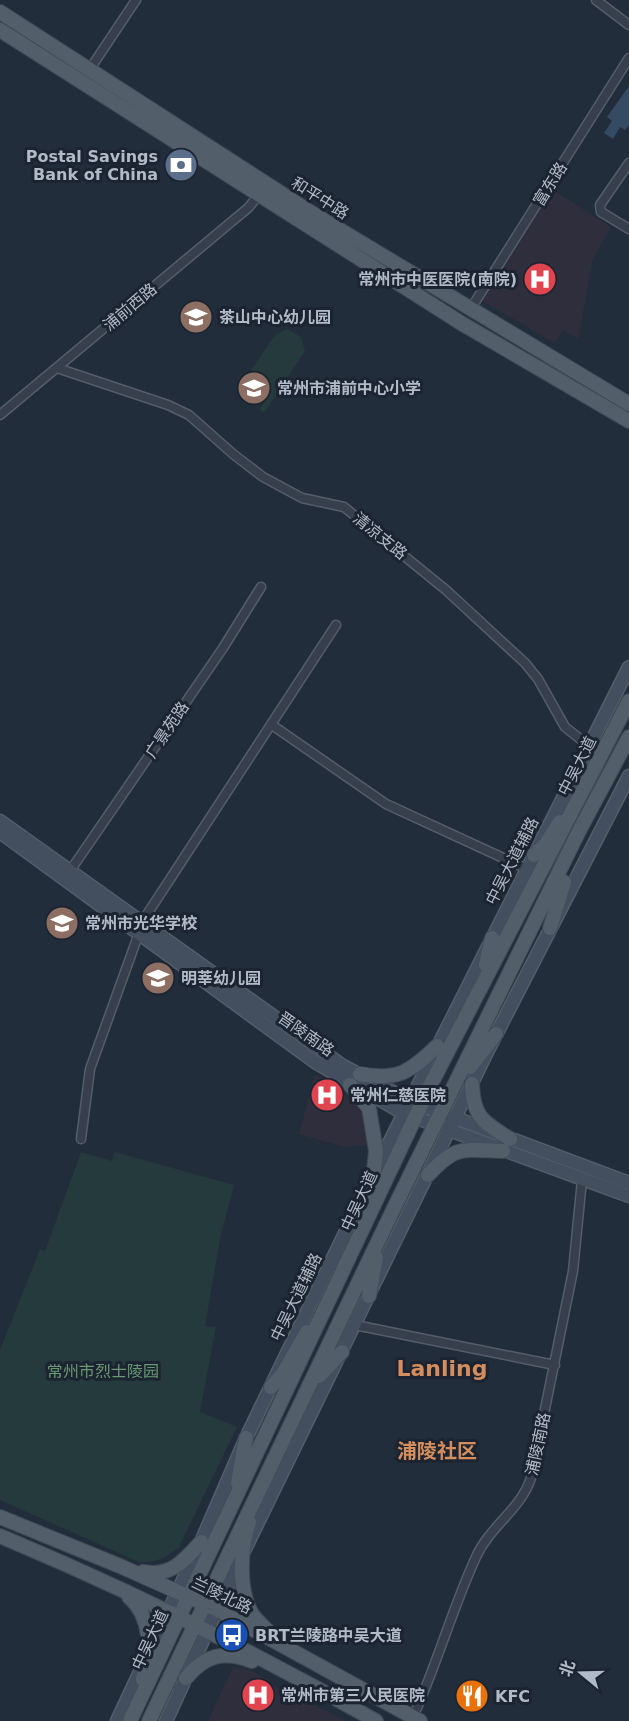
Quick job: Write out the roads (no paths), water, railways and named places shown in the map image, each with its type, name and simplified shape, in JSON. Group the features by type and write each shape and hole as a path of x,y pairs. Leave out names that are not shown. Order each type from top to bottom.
{"main road":[{"name":"和平中路","path":"0,12 278,191 470,310 629,404"},
{"name":"和平中路","path":"0,30 258,196 498,345 629,421"},
{"name":"中吴大道辅路","path":"184,1594 201,1542 246,1438 375,1171 413,1110 437,1046 497,941 527,869 629,667"},
{"name":"中吴大道","path":"130,1721 153,1660 173,1617 184,1594 207,1558 402,1148 413,1110 481,985 497,941 583,792 629,701"},
{"name":"中吴大道","path":"150,1721 172,1671 200,1628 210,1606 222,1564 394,1208 579,831 629,737"},
{"path":"566,860 577,823 611,754 608,752 601,757"},
{"path":"210,1606 243,1553 496,1034 629,776"},
{"path":"534,855 545,845 554,829 583,792"},
{"name":"晋陵南路","path":"0,821 70,871 140,928"},
{"path":"550,928 558,895 576,856 579,831"},
{"name":"晋陵南路","path":"0,832 328,1056 355,1079 413,1110 438,1119 455,1118 582,1180 629,1196"},
{"path":"465,1064 453,1074 450,1072 451,1061 490,986 497,941"},
{"path":"455,1085 496,1034"},
{"path":"358,1241 360,1218 372,1189 376,1151 369,1108 355,1079 400,1075 413,1069 437,1046"},
{"path":"472,1084 473,1105 484,1122 507,1145"},
{"name":"晋陵南路","path":"438,1119 449,1131 507,1145 629,1183"},
{"path":"351,1298 365,1245 411,1145 408,1144 402,1148"},
{"path":"428,1175 447,1155 464,1150 507,1145"},
{"path":"369,1296 376,1257 394,1221 394,1208"},
{"path":"271,1386 283,1374 302,1338 323,1315"},
{"path":"294,1416 306,1402 320,1375 342,1352"},
{"path":"236,1498 246,1438"},
{"path":"262,1483 257,1504 245,1533 243,1553 247,1603 253,1615 281,1644"},
{"name":"兰陵北路","path":"0,1516 210,1606 417,1719"},
{"path":"0,1536 114,1584 279,1671"},
{"path":"120,1566 155,1574 170,1571 201,1542"},
{"path":"207,1558 207,1568 212,1570 222,1564"},
{"path":"114,1584 139,1606 146,1619 153,1660 117,1721"},
{"path":"166,1721 186,1678 200,1628"},
{"path":"124,1721 153,1660 170,1652 175,1654 172,1671"},
{"path":"186,1678 197,1664 223,1654 238,1655 322,1690 376,1721"}],"street":[{"path":"90,69 136,0"},
{"path":"596,0 629,25"},
{"name":"富东路","path":"470,310 629,58"},
{"path":"629,163 600,205 601,213 629,229"},
{"name":"浦前西路","path":"0,415 248,208 258,196"},
{"name":"清凉支路","path":"57,368 168,405 189,415 232,454 263,477 302,498 344,507 446,590 525,663 538,679 565,727 589,746"},
{"name":"广景苑路","path":"70,871 223,648 261,586"},
{"path":"81,1139 90,1069 140,928 336,625"},
{"path":"272,724 386,804 527,869"},
{"name":"浦陵南路","path":"417,1719 477,1555 496,1526 527,1491 573,1272 582,1180"},
{"path":"355,1325 555,1365"}],"water":[{"path":"629,86 629,125 625,130 620,127 613,139 604,133 612,121 607,117"}],"place":[{"name":"Postal Savings Bank of China","path":"181,165"},
{"name":"常州市中医医院(南院)","path":"540,279"},
{"name":"茶山中心幼儿园","path":"196,317"},
{"name":"常州市浦前中心小学","path":"254,388"},
{"name":"常州市光华学校","path":"62,923"},
{"name":"明莘幼儿园","path":"158,978"},
{"name":"常州仁慈医院","path":"327,1095"},
{"name":"BRT兰陵路中吴大道","path":"232,1635"},
{"name":"常州市第三人民医院","path":"258,1695"},
{"name":"KFC","path":"472,1696"}],"district":[{"name":"Lanling","path":"442,1368"},
{"name":"浦陵社区","path":"437,1451"}],"park label":[{"name":"常州市烈士陵园","path":"103,1371"}]}
